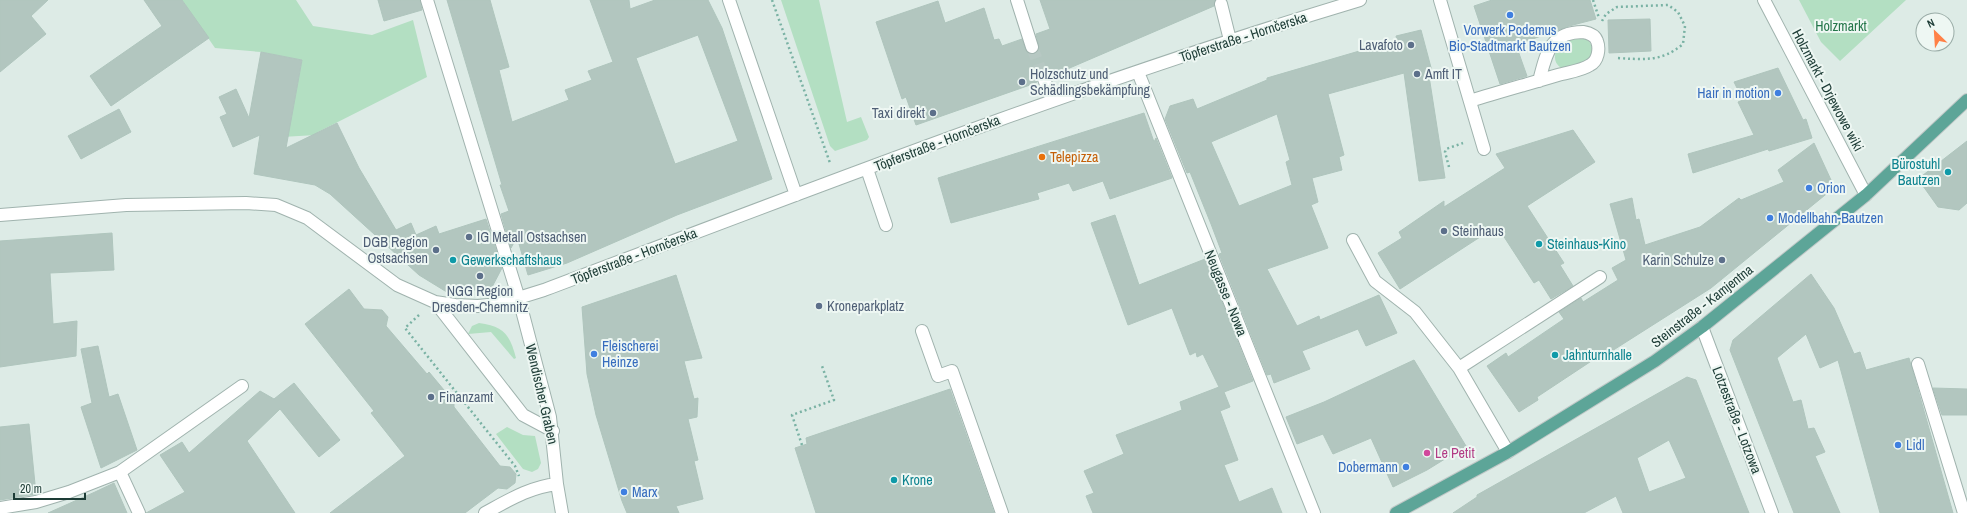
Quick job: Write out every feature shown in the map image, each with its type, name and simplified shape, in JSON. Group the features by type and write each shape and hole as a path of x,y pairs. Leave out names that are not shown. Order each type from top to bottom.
{"main road":[{"name":"Steinstraße - Kamjentna","path":"1396,513 1508,452 1577,412 1655,361 1702,327 1866,195 1888,176 1967,100"}],"street":[{"name":"Wendischer Graben","path":"427,0 519,299 553,432 557,484 562,513"},
{"path":"729,0 796,195"},
{"path":"1016,0 1032,47"},
{"name":"Töpferstraße - Hornčerska","path":"435,302 478,306 499,304 519,299 1052,100 1230,40 1360,0"},
{"path":"1440,0 1484,149"},
{"name":"Holzmarkt - Drjewowe wiki","path":"1764,0 1866,195"},
{"path":"1221,4 1230,40"},
{"path":"1470,101 1539,81 1589,66 1597,57 1598,45 1593,35 1580,32 1563,36 1551,45 1546,52 1539,81"},
{"name":"Neugasse - Nowa","path":"1138,72 1314,513"},
{"path":"1044,79 1052,100"},
{"path":"867,169 886,225"},
{"path":"0,216 126,205 246,203 276,206 307,218 397,285 435,302 523,415 553,432"},
{"path":"1353,240 1374,280 1415,312 1459,368 1508,452"},
{"path":"1459,368 1600,277"},
{"name":"Lotzestraße - Lotzowa","path":"1702,327 1772,513"},
{"path":"922,331 938,376 952,371 1002,513"},
{"path":"1918,364 1964,513"},
{"path":"0,508 36,502 69,492 120,472 242,386"},
{"path":"120,472 139,513"},
{"path":"485,513 525,491 557,484"}],"path":[{"path":"772,0 836,180"},
{"path":"1593,0 1600,22 1606,14 1617,7 1668,5 1678,12 1685,26 1683,44 1672,54 1652,60 1597,57"},
{"path":"1449,167 1445,152 1446,149 1456,146"},
{"path":"435,302 405,328 515,466 525,491"},
{"path":"802,445 792,415 834,400 822,366"}],"green space":[{"path":"182,0 296,0 313,26 372,35 413,20 427,77 318,132 316,135 282,137 291,119 302,60 261,52 215,48"},
{"path":"781,0 819,0 847,122 861,117 869,137 867,140 835,151 830,146"},
{"name":"Holzmarkt","path":"1799,0 1906,0 1840,61 1821,42"},
{"path":"1583,37 1590,42 1592,50 1590,58 1581,64 1561,68 1558,66 1555,58 1558,46 1573,38"},
{"path":"479,323 494,326 505,333 511,343 516,358 514,359 491,332 468,334 472,326"},
{"path":"507,427 523,435 535,436 541,463 538,469 532,472 523,469 496,434"}],"building":[{"path":"0,0 48,0 31,16 46,34 0,72"},
{"path":"144,0 182,0 209,38 111,106 90,76 162,26"},
{"path":"378,0 420,0 422,10 384,21"},
{"path":"447,0 490,0 509,67 499,70 512,122 569,100 565,90 592,80 588,71 613,62 590,0 629,0 630,9 655,0 708,0 722,28 772,179 677,215 567,263 528,275 517,237 511,248 501,214 509,211 500,185 502,185","holes":["698,35 738,141 675,164 636,58"]},
{"path":"1040,0 1215,0 1214,6 1051,76 1046,72 1041,72 1037,77 1037,82 1030,85 916,125 906,97 902,99 876,22 938,1 945,23 984,8 994,40 999,39 1002,46 1022,39 1027,52 1034,54 1039,48 1036,34 1050,29"},
{"path":"1492,0 1590,0 1596,19 1569,26 1516,45 1527,76 1500,84 1474,6"},
{"path":"1650,19 1651,51 1609,53 1608,20"},
{"path":"1421,30 1433,75 1429,76 1445,178 1419,181 1404,73 1328,94 1344,155 1339,157 1342,170 1312,178 1318,202 1311,205 1328,248 1267,269 1297,326 1319,316 1320,320 1379,295 1397,333 1366,346 1358,329 1302,351 1310,369 1274,383 1271,374 1267,375 1219,254 1222,253 1211,224 1190,172 1187,173 1165,119 1170,106 1193,99 1197,109 1267,80 1267,78 1397,40 1396,36","holes":["1277,114 1290,160 1286,162 1292,185 1239,206 1211,142"]},
{"path":"261,52 302,60 286,148 337,123 359,168 396,230 411,223 416,235 436,226 439,234 486,219 502,268 492,287 450,294 419,275 330,194 315,185 254,174 260,135 233,147 220,117 227,114 219,97 236,89 249,118"},
{"path":"1778,68 1803,120 1806,119 1812,138 1769,151 1768,149 1693,173 1688,154 1754,135 1738,102 1743,100 1734,82"},
{"path":"119,109 131,132 81,159 68,136"},
{"path":"1144,113 1154,142 1156,138 1172,178 1110,199 1103,181 1073,191 1069,183 1037,193 1039,199 951,223 938,178"},
{"path":"1573,130 1595,162 1527,206 1564,263 1560,265 1573,286 1551,299 1539,280 1534,283 1497,226 1400,289 1378,253 1402,238 1399,232 1444,201 1444,207 1505,168 1496,154"},
{"name":"Bürostuhl Bautzen","path":"1967,141 1967,203 1959,210 1938,207 1918,179"},
{"path":"1814,143 1831,180 1830,191 1711,288 1604,356 1602,354 1537,397 1538,400 1519,412 1487,366 1506,353 1508,357 1564,319 1559,312 1581,298 1583,302 1618,280 1612,268 1626,260 1610,204 1632,198 1636,220 1639,219 1645,245 1700,227 1739,198 1741,200 1784,182 1778,170"},
{"path":"1115,215 1139,285 1205,259 1253,381 1224,392 1230,407 1220,411 1238,460 1224,465 1239,502 1272,488 1282,513 1093,513 1086,496 1094,493 1084,471 1124,454 1116,435 1182,410 1180,402 1219,387 1203,354 1197,357 1196,352 1190,355 1172,308 1128,325 1091,223"},
{"path":"112,233 114,270 50,273 53,324 77,321 76,356 0,367 0,241"},
{"path":"1811,274 1834,308 1854,354 1860,352 1866,370 1909,358 1953,513 1880,513 1838,360 1820,368 1806,334 1777,358 1793,402 1801,400 1808,429 1814,428 1825,452 1815,456 1840,513 1794,513 1730,350 1733,340"},
{"path":"676,275 702,358 684,361 694,399 698,398 697,417 688,419 698,460 694,461 703,499 676,506 679,513 627,513 596,415 587,374 582,307"},
{"path":"349,289 364,309 382,310 388,317 386,326 427,374 429,372 454,402 454,407 500,466 510,467 516,474 515,483 507,489 498,488 465,513 330,513 405,456 371,413 374,411 305,324"},
{"path":"98,346 109,397 118,394 137,450 101,468 81,407 92,403 81,349"},
{"path":"1414,360 1466,446 1427,470 1393,487 1371,438 1333,454 1323,434 1297,444 1286,417 1324,402"},
{"path":"1687,377 1696,380 1749,513 1623,513 1616,496 1584,513 1453,513 1477,497 1477,495","holes":["1669,440 1686,478 1649,492 1637,458"]},
{"path":"294,383 340,440 319,457 280,409 247,441 295,513 146,513 185,492 160,455 182,442 189,453 260,391 274,399"},
{"path":"1933,388 1967,389 1967,415 1942,415"},
{"name":"Krone","path":"950,389 994,513 816,513 795,448 807,444 806,438"},
{"path":"29,424 36,494 0,500 0,427"},
{"path":"114,483 127,513 48,513 95,492"}],"tunnel":[{"path":"1032,47 1044,79"}],"place":[{"name":"Vorwerk Podemus Bio-Stadtmarkt Bautzen","path":"1510,15"},
{"name":"Lavafoto","path":"1411,45"},
{"name":"Amft IT","path":"1417,74"},
{"name":"Holzschutz und Schädlingsbekämpfung","path":"1022,82"},
{"name":"Hair in motion","path":"1778,93"},
{"name":"Taxi direkt","path":"933,113"},
{"name":"Telepizza","path":"1042,157"},
{"name":"Bürostuhl Bautzen","path":"1948,172"},
{"name":"Orion","path":"1809,188"},
{"name":"Modellbahn-Bautzen","path":"1770,218"},
{"name":"Steinhaus","path":"1444,231"},
{"name":"IG Metall Ostsachsen","path":"469,237"},
{"name":"Steinhaus-Kino","path":"1539,244"},
{"name":"DGB Region Ostsachsen","path":"436,250"},
{"name":"Gewerkschaftshaus","path":"453,260"},
{"name":"Karin Schulze","path":"1722,260"},
{"name":"NGG Region Dresden-Chemnitz","path":"480,276"},
{"name":"Kroneparkplatz","path":"819,306"},
{"name":"Fleischerei Heinze","path":"594,354"},
{"name":"Jahnturnhalle","path":"1555,355"},
{"name":"Finanzamt","path":"431,397"},
{"name":"Lidl","path":"1898,445"},
{"name":"Le Petit","path":"1427,453"},
{"name":"Dobermann","path":"1406,467"},
{"name":"Krone","path":"894,480"},
{"name":"Marx","path":"624,492"}]}
